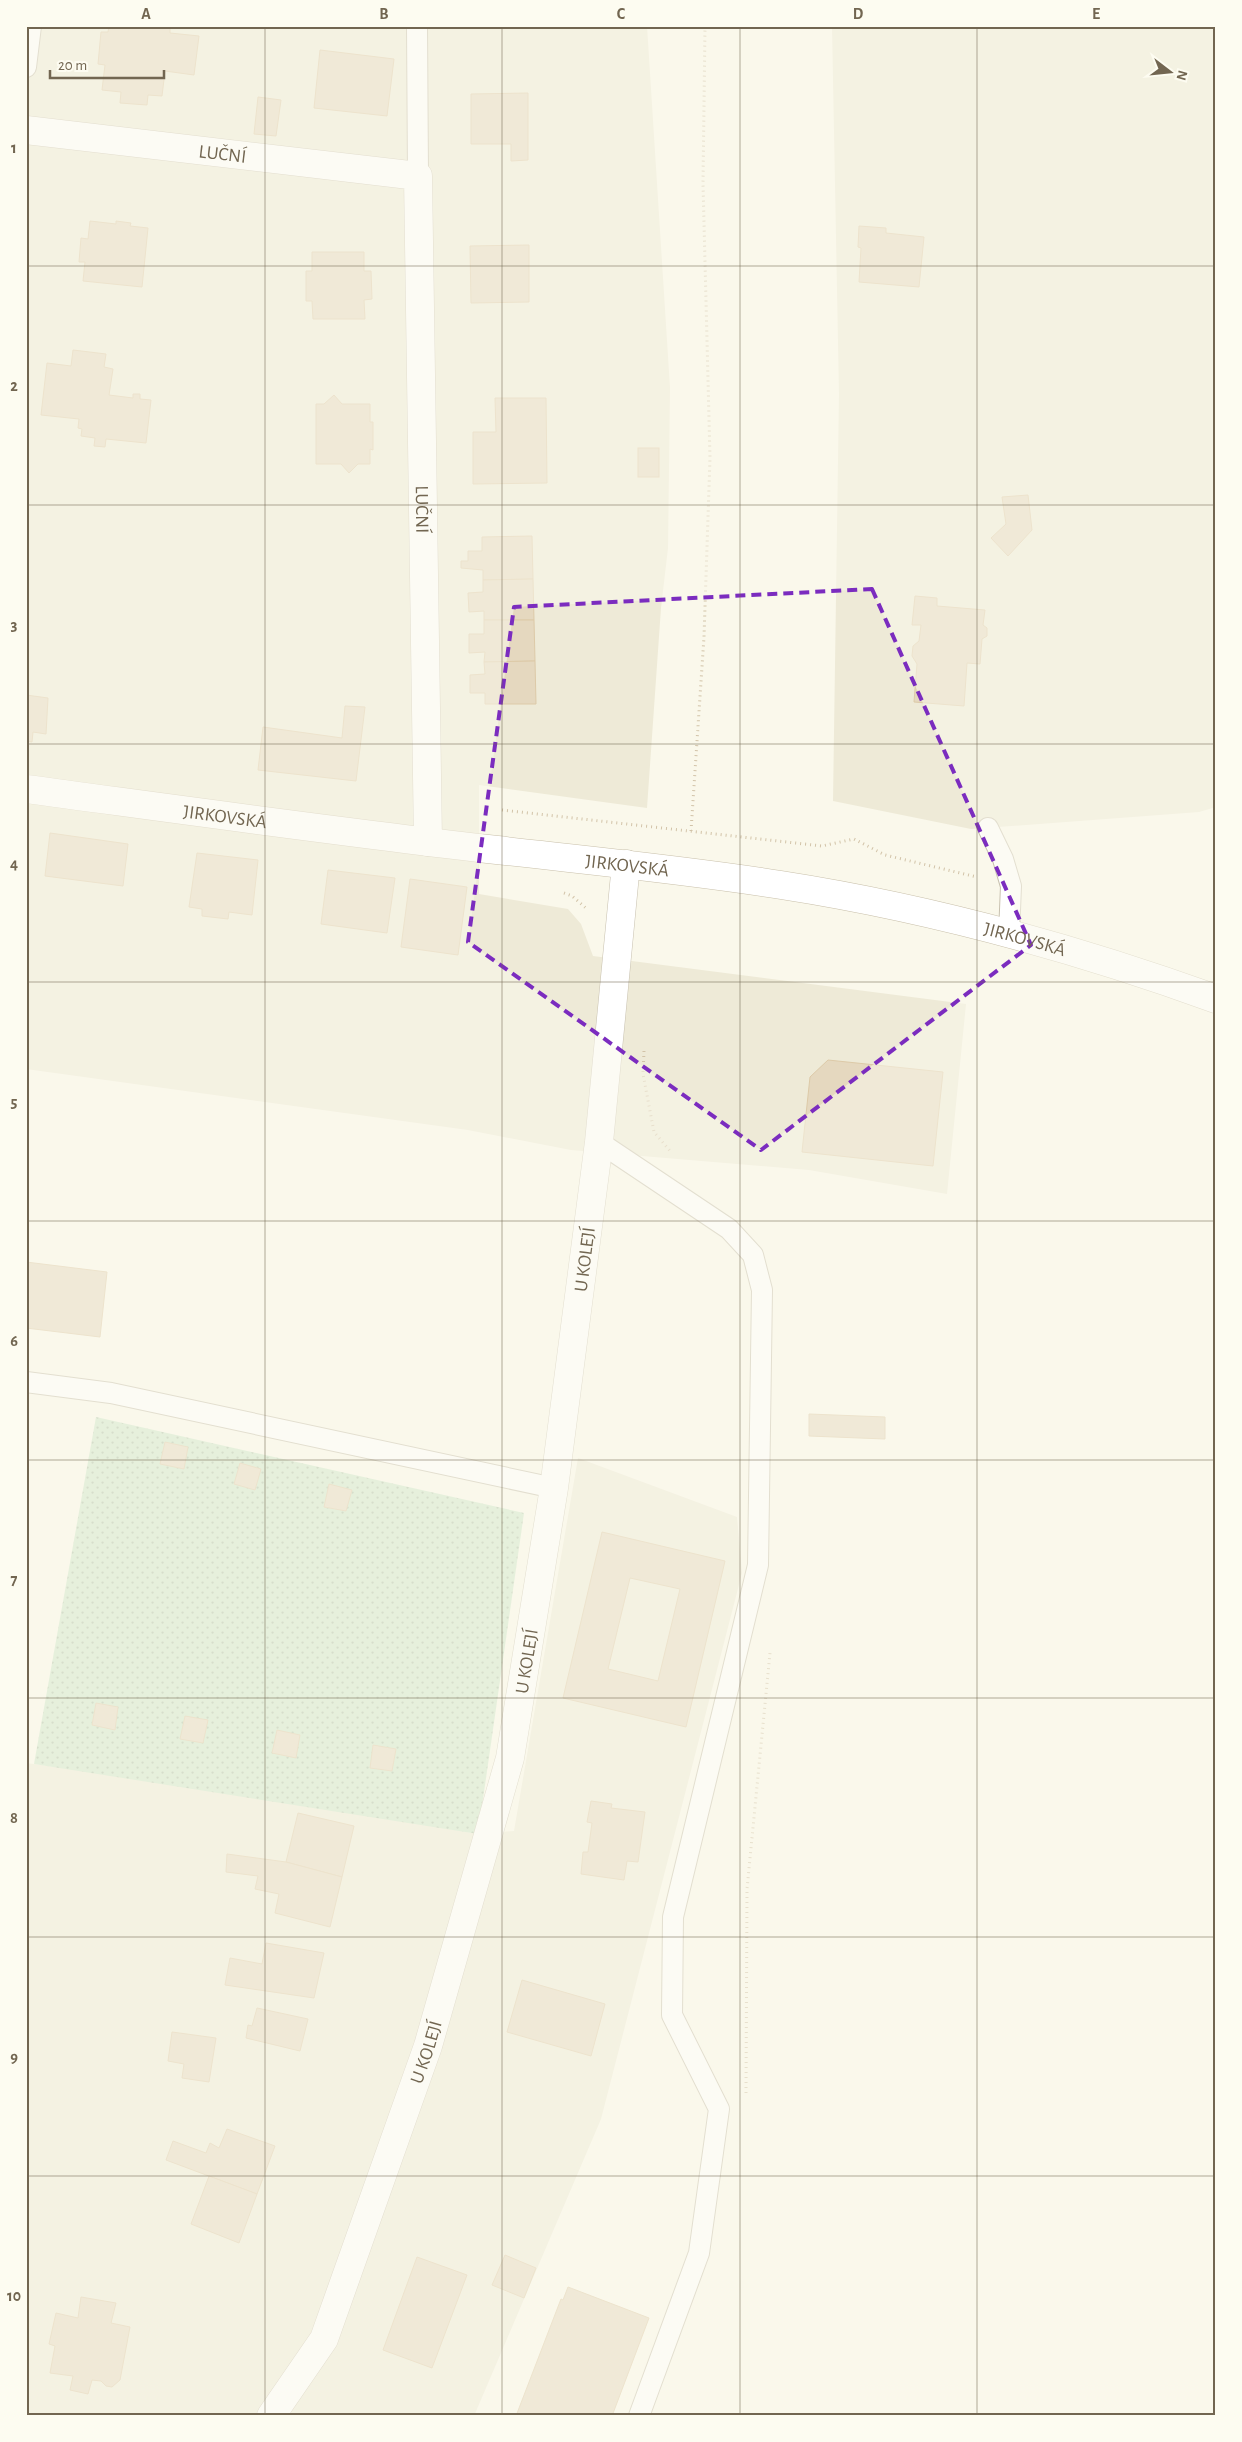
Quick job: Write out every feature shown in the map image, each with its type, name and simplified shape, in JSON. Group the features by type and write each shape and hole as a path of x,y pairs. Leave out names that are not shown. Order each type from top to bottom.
{"street":[{"name":"LUČNÍ","path":"26,130 418,176 428,842"},
{"name":"JIRKOVSKÁ","path":"26,789 428,842 626,864 781,885 855,898 939,915 1010,934 1168,982 1216,999"},
{"name":"U KOLEJÍ","path":"271,2416 324,2339 428,2046 510,1758 554,1488 599,1142 626,864"}],"lane":[{"path":"26,67 31,26"},
{"name":"LUČNÍ","path":"417,26 418,176"},
{"path":"988,828 1004,859 1012,886 1010,934"},
{"path":"599,1142 729,1229 753,1255 762,1290 758,1566 673,1917 672,2015 719,2109 699,2254 638,2416"},
{"path":"26,1382 110,1393 554,1488"}],"path":[{"path":"691,831 704,637 710,458 703,182 705,26"},
{"path":"502,810 822,846 854,839 885,855 1012,886"},
{"path":"558,892 572,896 591,912"}],"highlighted area":[{"path":"872,589 1031,945 761,1150 468,942 514,607"}],"shaded area":[{"path":"26,26 647,26 670,388 668,548 661,608 647,808 479,785 479,894 568,909 581,924 593,956 966,1004 947,1194 809,1170 571,1150 468,1130 26,1069"},
{"path":"832,26 1216,26 1216,807 1199,812 971,829 833,801 839,394"},
{"path":"578,1458 737,1517 742,1573 601,2119 474,2416 26,2416 26,1763 270,1796 477,1834 514,1831"}],"green space":[{"path":"96,1417 524,1513 478,1834 34,1764"}],"building":[{"path":"109,26 170,26 170,33 199,36 194,75 165,71 162,96 148,95 147,105 120,103 121,92 102,90 105,65 98,64 101,32 108,32"},
{"path":"320,50 394,59 387,116 314,108"},
{"path":"528,93 528,160 511,161 511,144 471,144 471,94"},
{"path":"258,97 281,100 276,136 254,134"},
{"path":"90,221 116,224 116,221 131,223 130,226 148,228 142,287 83,281 85,262 79,262 81,238 88,239"},
{"path":"859,226 886,228 886,233 924,237 919,287 859,282 861,248 858,247"},
{"path":"529,245 529,302 471,303 470,246"},
{"path":"312,252 364,252 364,271 371,271 372,299 364,300 365,319 313,319 312,301 306,301 306,271 312,271"},
{"path":"73,350 106,354 104,367 113,369 109,395 133,398 133,394 140,394 140,399 151,400 146,443 106,439 105,447 94,446 95,438 81,436 82,429 78,428 79,419 41,415 47,363 71,366"},
{"path":"334,395 342,404 370,404 370,422 373,422 373,450 370,449 370,464 358,464 349,473 341,464 316,464 316,404 324,404"},
{"path":"495,398 546,398 547,483 473,484 473,432 496,432"},
{"path":"638,448 659,448 659,477 638,477"},
{"path":"1028,495 1032,530 1008,556 991,538 1006,524 1002,497"},
{"path":"532,536 533,579 483,580 483,570 461,568 461,561 468,561 468,551 482,551 482,537"},
{"path":"533,579 534,620 484,620 484,611 469,612 468,593 483,592 483,580"},
{"path":"915,596 937,598 937,606 985,610 983,625 987,628 987,636 982,639 980,664 967,663 964,706 914,702 917,664 912,656 913,646 919,641 921,625 912,625"},
{"path":"484,620 534,620 535,661 484,662 485,652 469,653 469,634 484,634"},
{"path":"535,661 536,704 485,704 485,693 470,693 470,675 485,674 484,662"},
{"path":"26,695 48,698 46,734 33,732 32,742 26,741"},
{"path":"345,706 365,707 356,781 258,770 263,727 342,738"},
{"path":"50,833 128,844 123,886 45,876"},
{"path":"197,853 258,860 252,915 229,912 228,919 202,916 202,909 189,907"},
{"path":"328,870 395,878 387,933 321,924"},
{"path":"410,879 467,887 458,955 401,947"},
{"path":"828,1060 943,1072 933,1166 802,1152 810,1077"},
{"path":"26,1262 107,1272 100,1337 26,1328"},
{"path":"809,1414 885,1417 885,1439 809,1436"},
{"path":"165,1442 188,1447 184,1469 160,1464"},
{"path":"240,1463 261,1469 255,1490 234,1484"},
{"path":"329,1484 352,1490 346,1511 324,1507"},
{"path":"602,1532 725,1561 686,1727 563,1698","holes":["630,1578 680,1589 658,1681 608,1669"]},
{"path":"96,1703 118,1707 115,1730 92,1725"},
{"path":"185,1716 208,1720 203,1743 180,1739"},
{"path":"277,1730 300,1735 296,1758 272,1753"},
{"path":"373,1745 396,1749 392,1771 370,1768"},
{"path":"591,1801 612,1804 611,1808 645,1812 638,1862 627,1861 624,1880 581,1874 583,1852 588,1852 592,1823 587,1822"},
{"path":"298,1813 354,1826 342,1877 286,1862"},
{"path":"227,1854 286,1862 342,1877 330,1927 275,1913 279,1894 255,1889 258,1876 226,1872"},
{"path":"266,1943 324,1953 314,1998 225,1985 230,1958 262,1964"},
{"path":"522,1980 605,2004 591,2056 507,2032"},
{"path":"257,2008 308,2019 300,2051 246,2038 248,2025 252,2026"},
{"path":"172,2032 216,2038 209,2082 182,2078 184,2064 168,2061"},
{"path":"227,2129 275,2146 257,2194 166,2160 173,2141 206,2153 210,2143 219,2148"},
{"path":"209,2176 257,2194 239,2243 191,2224"},
{"path":"505,2255 536,2268 524,2298 492,2285"},
{"path":"417,2257 467,2275 432,2368 383,2350"},
{"path":"568,2287 649,2318 612,2416 516,2416 561,2299 563,2300"},
{"path":"81,2297 116,2303 111,2323 130,2327 120,2380 112,2387 106,2386 101,2381 92,2380 88,2394 70,2390 73,2376 50,2373 55,2346 49,2344 56,2313 78,2318"}]}
